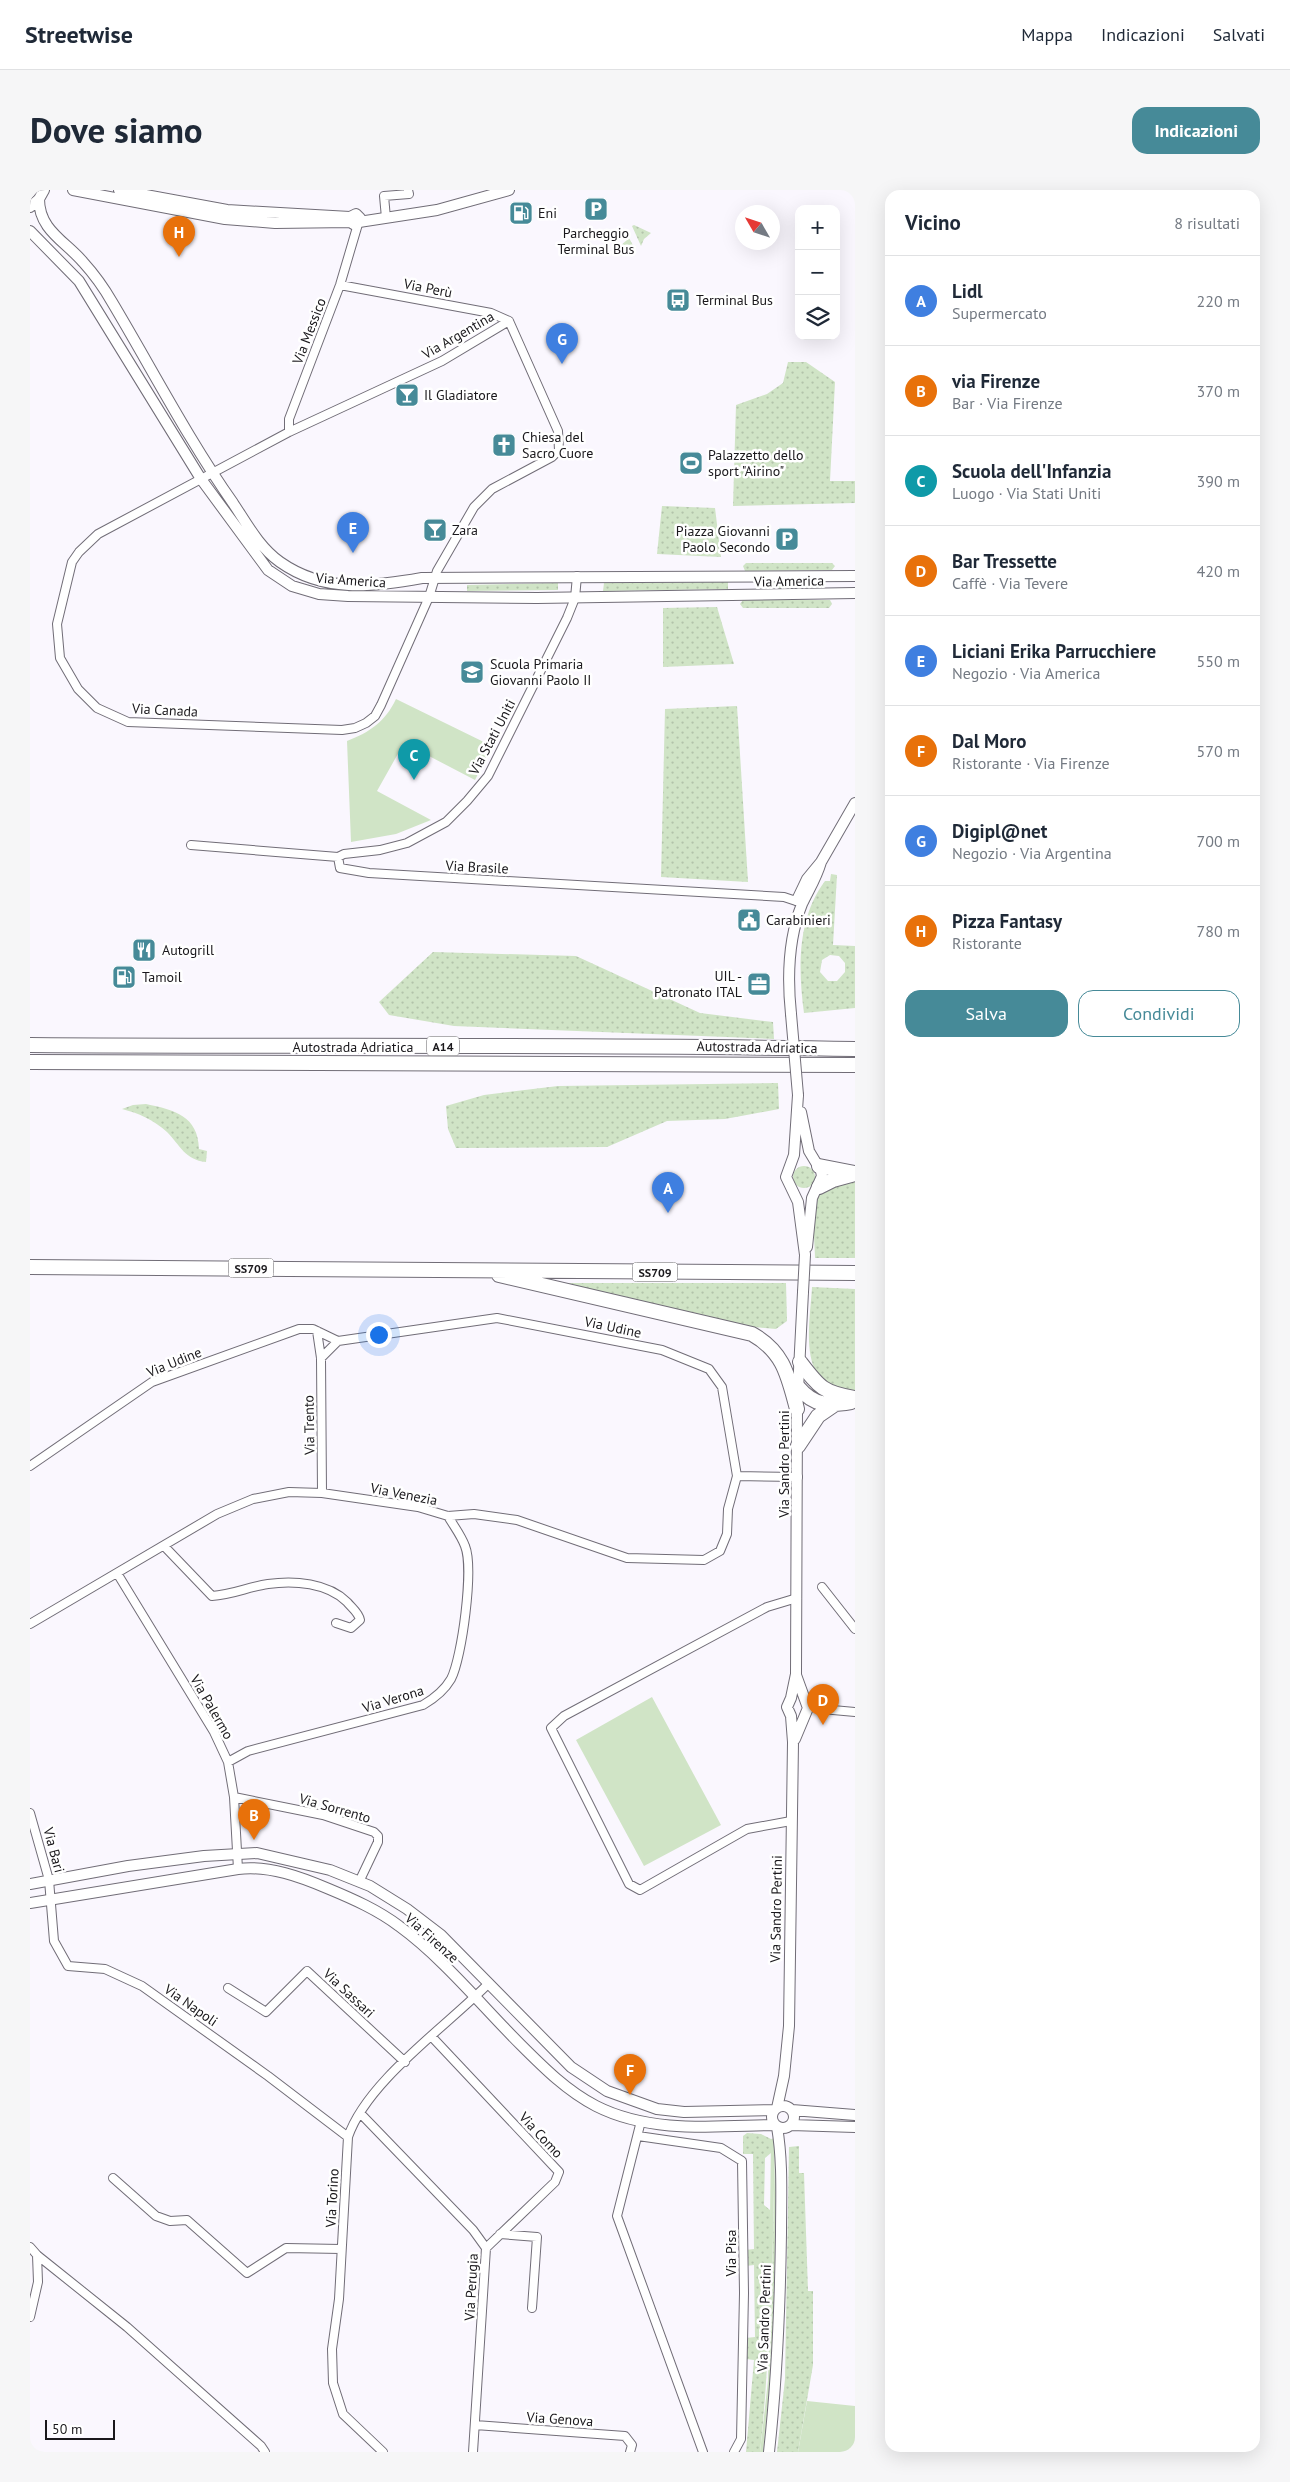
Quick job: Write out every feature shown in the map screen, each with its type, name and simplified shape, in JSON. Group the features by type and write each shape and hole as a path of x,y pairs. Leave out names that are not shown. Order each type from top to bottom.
{"highway":[{"name":"Autostrada Adriatica","path":"30,1045 374,1047 642,1045 855,1049"},
{"name":"Autostrada Adriatica","path":"30,1062 855,1065"},
{"path":"817,1164 855,1174"},
{"path":"817,1189 834,1180 855,1174"},
{"path":"839,1273 855,1266"},
{"name":"SS709","path":"30,1267 471,1269 855,1274"},
{"path":"471,1269 752,1334 767,1343 780,1357 798,1409"},
{"path":"800,1362 818,1385 828,1392 855,1400"},
{"path":"798,1387 808,1398 816,1402 834,1404 855,1400"},
{"path":"798,1446 818,1416 834,1404"}],"street":[{"path":"30,207 41,195 54,190"},
{"path":"73,190 225,219 275,223 355,220 435,207 495,190"},
{"path":"119,190 228,210 355,220"},
{"path":"386,215 384,196 409,194 408,190"},
{"path":"386,215 436,210 510,190"},
{"name":"Via America","path":"41,195 40,217 47,227 83,262 102,288 212,473 260,544 279,561 302,575 344,586 432,588 575,598 855,593"},
{"name":"Via Messico","path":"289,432 289,419 340,284 354,237 355,220"},
{"name":"Via America","path":"30,231 79,281 201,479 268,570 292,586 319,594 432,588 577,576 855,576"},
{"name":"Via Perù","path":"340,284 491,313 509,321"},
{"path":"89,297 102,288"},
{"name":"Via Argentina","path":"201,479 289,432 442,361 509,321 558,431 558,450 552,457 497,486 482,498 468,515 432,588"},
{"name":"Via Canada","path":"201,479 98,534 79,552 72,562 57,624 60,658 78,689 97,708 109,715 128,722 342,730 355,728 375,716 382,705 432,588"},
{"name":"Via Stati Uniti","path":"338,857 344,854 380,850 407,843 446,822 467,802 488,776 575,598 577,576"},
{"name":"Via America","path":"842,576 844,594"},
{"name":"Via America","path":"735,577 735,595"},
{"path":"798,904 807,879 821,862 855,803"},
{"path":"192,845 324,854 338,857"},
{"name":"Via Brasile","path":"338,857 340,868 369,873 772,898 798,904"},
{"name":"Via Sandro Pertini","path":"769,2452 775,2397 780,2300 781,2155 776,2126 772,2118 784,2076 789,2026 791,1821 794,1742 791,1716 786,1707 791,1698 796,1674 798,1387 805,1255 810,1210 822,1176 809,1150 798,1097 788,986 789,956 798,904"},
{"name":"Via Sandro Pertini","path":"798,1097 794,1155 786,1176 787,1182 794,1192 805,1255"},
{"path":"789,1166 793,1162 804,1158 817,1164"},
{"path":"794,1192 804,1194 817,1189"},
{"name":"Via Udine","path":"30,1466 152,1382 299,1328 317,1331 338,1341 497,1318 662,1350 709,1369 722,1387 737,1476"},
{"path":"317,1331 321,1358"},
{"path":"321,1358 338,1341"},
{"name":"Via Trento","path":"321,1358 322,1493"},
{"path":"737,1476 798,1477"},
{"name":"Via Venezia","path":"30,1624 217,1514 246,1501 289,1492 322,1493 418,1507 448,1516 474,1514 517,1520 626,1558 704,1560 720,1552 727,1534 728,1509 737,1476"},
{"name":"Via Verona","path":"228,1762 248,1751 424,1705 441,1693 452,1677 460,1650 469,1563 465,1546 448,1516"},
{"path":"164,1546 212,1596 229,1595 268,1584 308,1584 337,1592 359,1615 360,1620 351,1628 336,1623"},
{"name":"Via Palermo","path":"117,1573 214,1732 228,1762 234,1796 239,1854 238,1869"},
{"path":"822,1587 855,1629"},
{"path":"791,1821 747,1829 640,1890 629,1884 552,1728 564,1716 687,1648 767,1607 797,1598"},
{"name":"Via Sandro Pertini","path":"794,1742 808,1708 796,1674"},
{"path":"791,1698 795,1696 822,1709 855,1712"},
{"path":"791,1716 804,1715 822,1709"},
{"name":"Via Sorrento","path":"234,1796 323,1815 374,1832 378,1836 378,1842 359,1882"},
{"name":"Via Bari","path":"30,1813 52,1897"},
{"name":"Via Firenze","path":"30,1884 128,1866 257,1853 330,1870 359,1882 407,1909 441,1935 571,2067 607,2091 657,2109 684,2112 775,2109"},
{"name":"Via Firenze","path":"30,1903 52,1897 238,1869 250,1868 286,1873 360,1903 399,1925 429,1951 560,2083 596,2106 632,2120 674,2126 776,2126"},
{"name":"Via Napoli","path":"52,1897 54,1942 68,1966 105,1969 142,1986 268,2076 348,2137"},
{"name":"Via Sassari","path":"228,1988 266,2012 307,1971 405,2062"},
{"name":"Via Torino","path":"383,2452 343,2414 333,2383 332,2349 342,2249 348,2137 352,2124 384,2081 489,1983"},
{"name":"Via Como","path":"432,2037 559,2172 555,2182 486,2248"},
{"name":"Via Sandro Pertini","path":"781,2155 794,2118 790,2109 784,2076"},
{"path":"775,2109 783,2106 790,2109 855,2115"},
{"name":"Via Perugia","path":"360,2113 473,2230 486,2248 473,2452"},
{"path":"641,2122 617,2216 703,2452"},
{"path":"776,2126 855,2126"},
{"name":"Via Pisa","path":"638,2136 721,2148 742,2160 744,2293 741,2438 734,2452"},
{"path":"113,2178 156,2216 170,2222 187,2220 248,2273 286,2248 342,2249"},
{"path":"500,2234 537,2237 532,2308"},
{"path":"30,2247 37,2255 127,2327 261,2446 265,2452"},
{"path":"30,2316 38,2282 37,2255"},
{"name":"Via Genova","path":"475,2425 625,2436 632,2445 630,2452"}],"green space":[{"path":"634,225 651,233 644,239 641,246 632,226"},
{"path":"629,238 635,249 621,256 616,250"},
{"path":"788,362 806,362 835,382 830,481 855,481 855,503 733,506 736,405 767,394 783,383"},
{"path":"662,506 715,508 721,557 657,554"},
{"path":"746,563 832,563 835,566 832,570 745,571 743,566"},
{"path":"772,581 797,581 797,588 772,588"},
{"path":"800,581 823,581 825,584 823,588 800,588"},
{"path":"728,582 728,589 603,591 604,583"},
{"path":"558,583 558,590 467,591 467,585"},
{"path":"743,600 830,600 832,604 829,608 743,608 740,604"},
{"path":"717,607 734,664 663,667 663,608"},
{"path":"396,699 492,746 475,780 404,743 377,791 431,820 396,834 351,842 347,741 370,730 382,720"},
{"path":"737,706 748,882 661,877 665,709"},
{"path":"831,874 837,875 833,945 855,946 855,1008 804,1013 801,962 804,927 816,895 825,881 830,881","holes":["830,955 839,956 845,963 845,972 837,981 828,981 820,972 822,960"]},
{"path":"433,952 576,956 700,1013 773,1022 774,1039 454,1026 389,1015 379,1002"},
{"path":"778,1083 779,1109 725,1119 667,1121 607,1147 456,1148 448,1129 446,1106 484,1095 558,1086"},
{"path":"146,1104 183,1116 194,1129 198,1138 199,1149 207,1151 206,1162 199,1161 188,1155 157,1124 140,1115 122,1109 133,1105"},
{"path":"804,1166 812,1169 815,1177 812,1185 804,1188 796,1185 793,1177 796,1169"},
{"path":"855,1180 855,1258 815,1258 815,1211 819,1194 831,1186"},
{"path":"561,1283 786,1283 787,1321 776,1329 754,1327"},
{"path":"812,1287 855,1289 855,1391 836,1388 823,1381 814,1369 810,1354 809,1337"},
{"path":"652,1697 721,1825 644,1866 576,1740"},
{"path":"747,2133 761,2134 771,2139 771,2153 765,2158 764,2205 770,2210 770,2301 766,2391 760,2452 746,2452 754,2360 746,2359 746,2338 755,2337 754,2265 746,2266 745,2250 754,2249 753,2154 743,2154 743,2136"},
{"path":"775,2138 770,2381 763,2452 760,2452 768,2380 771,2139"},
{"path":"778,2144 772,2381 765,2452 763,2452 770,2381 775,2145"},
{"path":"799,2146 799,2173 804,2173 808,2291 813,2291 813,2365 798,2452 777,2452 785,2379 789,2147"},
{"path":"807,2401 855,2406 855,2452 798,2452"}],"place":[{"name":"Parcheggio Terminal Bus","path":"596,209"},
{"name":"Eni","path":"521,213"},
{"name":"Pizza Fantasy","path":"179,257"},
{"name":"Terminal Bus","path":"678,300"},
{"name":"Digipl@net","path":"562,364"},
{"name":"Il Gladiatore","path":"407,395"},
{"name":"Chiesa del Sacro Cuore","path":"504,445"},
{"name":"Palazzetto dello sport \"Airino\"","path":"691,463"},
{"name":"Zara","path":"435,530"},
{"name":"Piazza Giovanni Paolo Secondo","path":"787,539"},
{"name":"Liciani Erika Parrucchiere","path":"353,553"},
{"name":"Scuola Primaria Giovanni Paolo II","path":"472,672"},
{"name":"Scuola dell'Infanzia","path":"414,780"},
{"name":"Carabinieri","path":"749,920"},
{"name":"Autogrill","path":"144,950"},
{"name":"Tamoil","path":"124,977"},
{"name":"UIL - Patronato ITAL","path":"759,984"},
{"name":"Lidl","path":"668,1213"},
{"name":"Bar Tressette","path":"823,1725"},
{"name":"via Firenze","path":"254,1840"},
{"name":"Dal Moro","path":"630,2095"}]}
